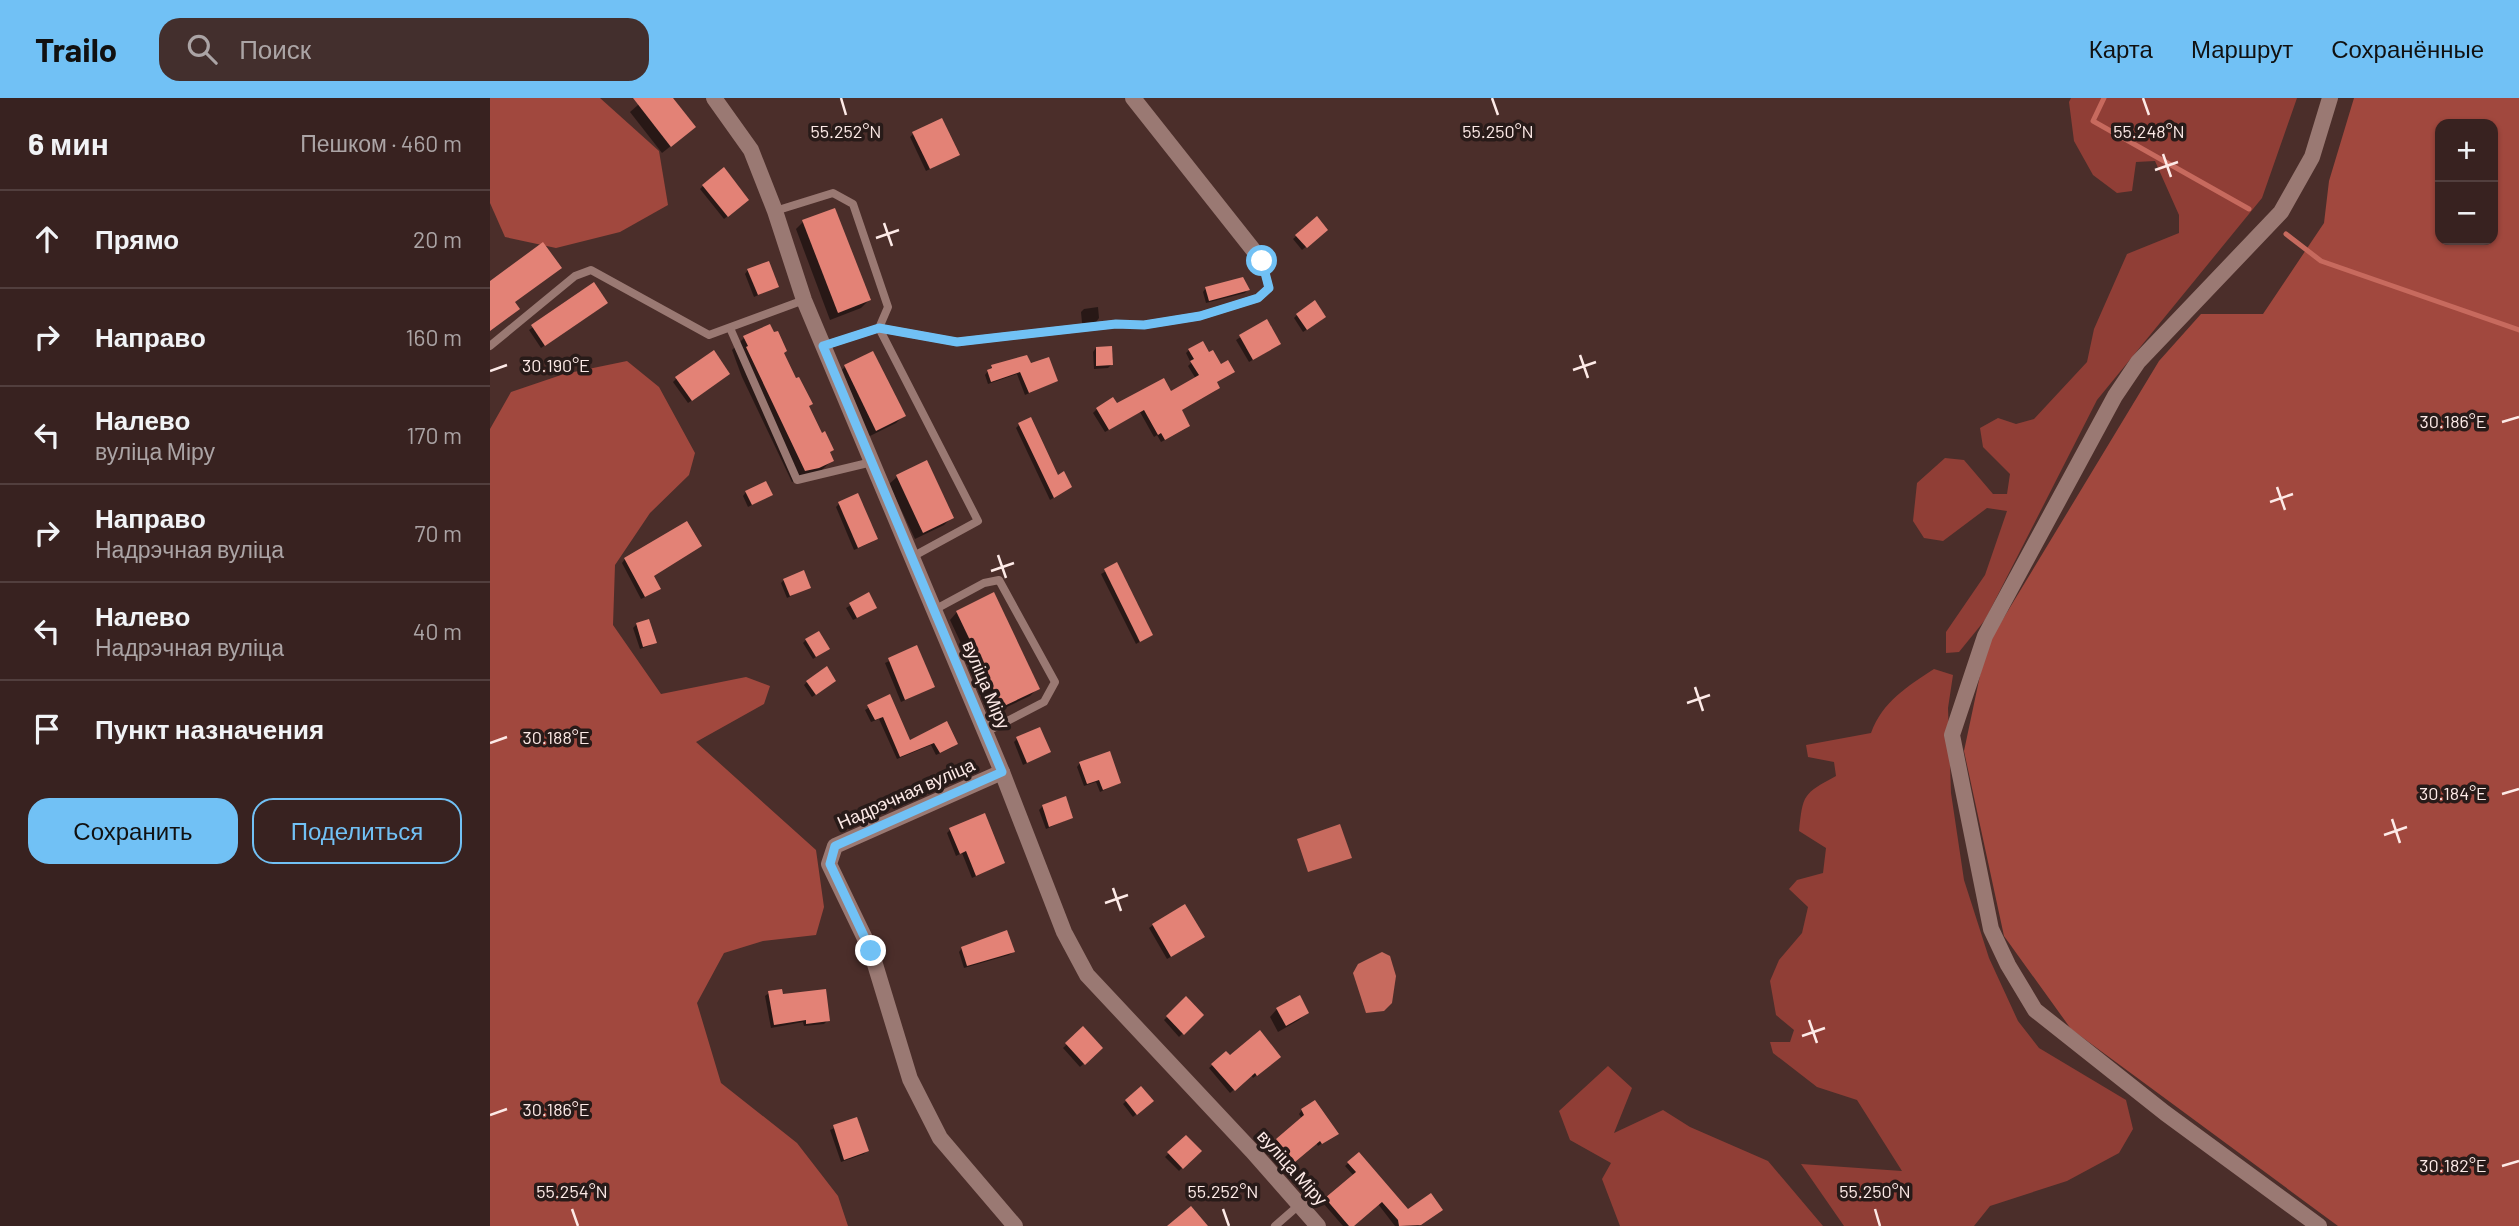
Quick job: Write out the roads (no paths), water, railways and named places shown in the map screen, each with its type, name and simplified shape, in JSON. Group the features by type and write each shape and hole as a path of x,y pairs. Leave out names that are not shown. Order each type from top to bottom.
{"street":[{"name":"вуліца Міру","path":"714,98 751,150 775,211 804,300 986,733 1064,932 1087,975 1318,1226"},
{"path":"1133,98 1262,261"},
{"path":"2319,1226 2165,1113 2035,1010 2008,965 1992,929 1952,735 1985,636 2115,396 2138,362 2281,212 2312,157 2330,98"},
{"name":"Надрэчная вуліца","path":"1002,772 835,846 830,864 871,951 910,1079 940,1138 1015,1226"}],"lane":[{"path":"775,211 833,193 853,204 888,307 879,328"},
{"path":"823,346 879,328 957,342 1116,324 1144,325 1200,316 1258,298 1269,288 1262,261"},
{"path":"490,346 575,276 591,270 709,335 804,300"},
{"path":"730,328 797,480 872,462"},
{"path":"879,328 978,522 912,558"},
{"path":"934,611 984,583 999,580 1055,682 1044,702 986,733"},
{"path":"1275,1226 1300,1205"}],"waterway":[{"path":"2104,98 2093,121 2249,209"},
{"path":"2286,234 2321,261 2519,330"}]}
